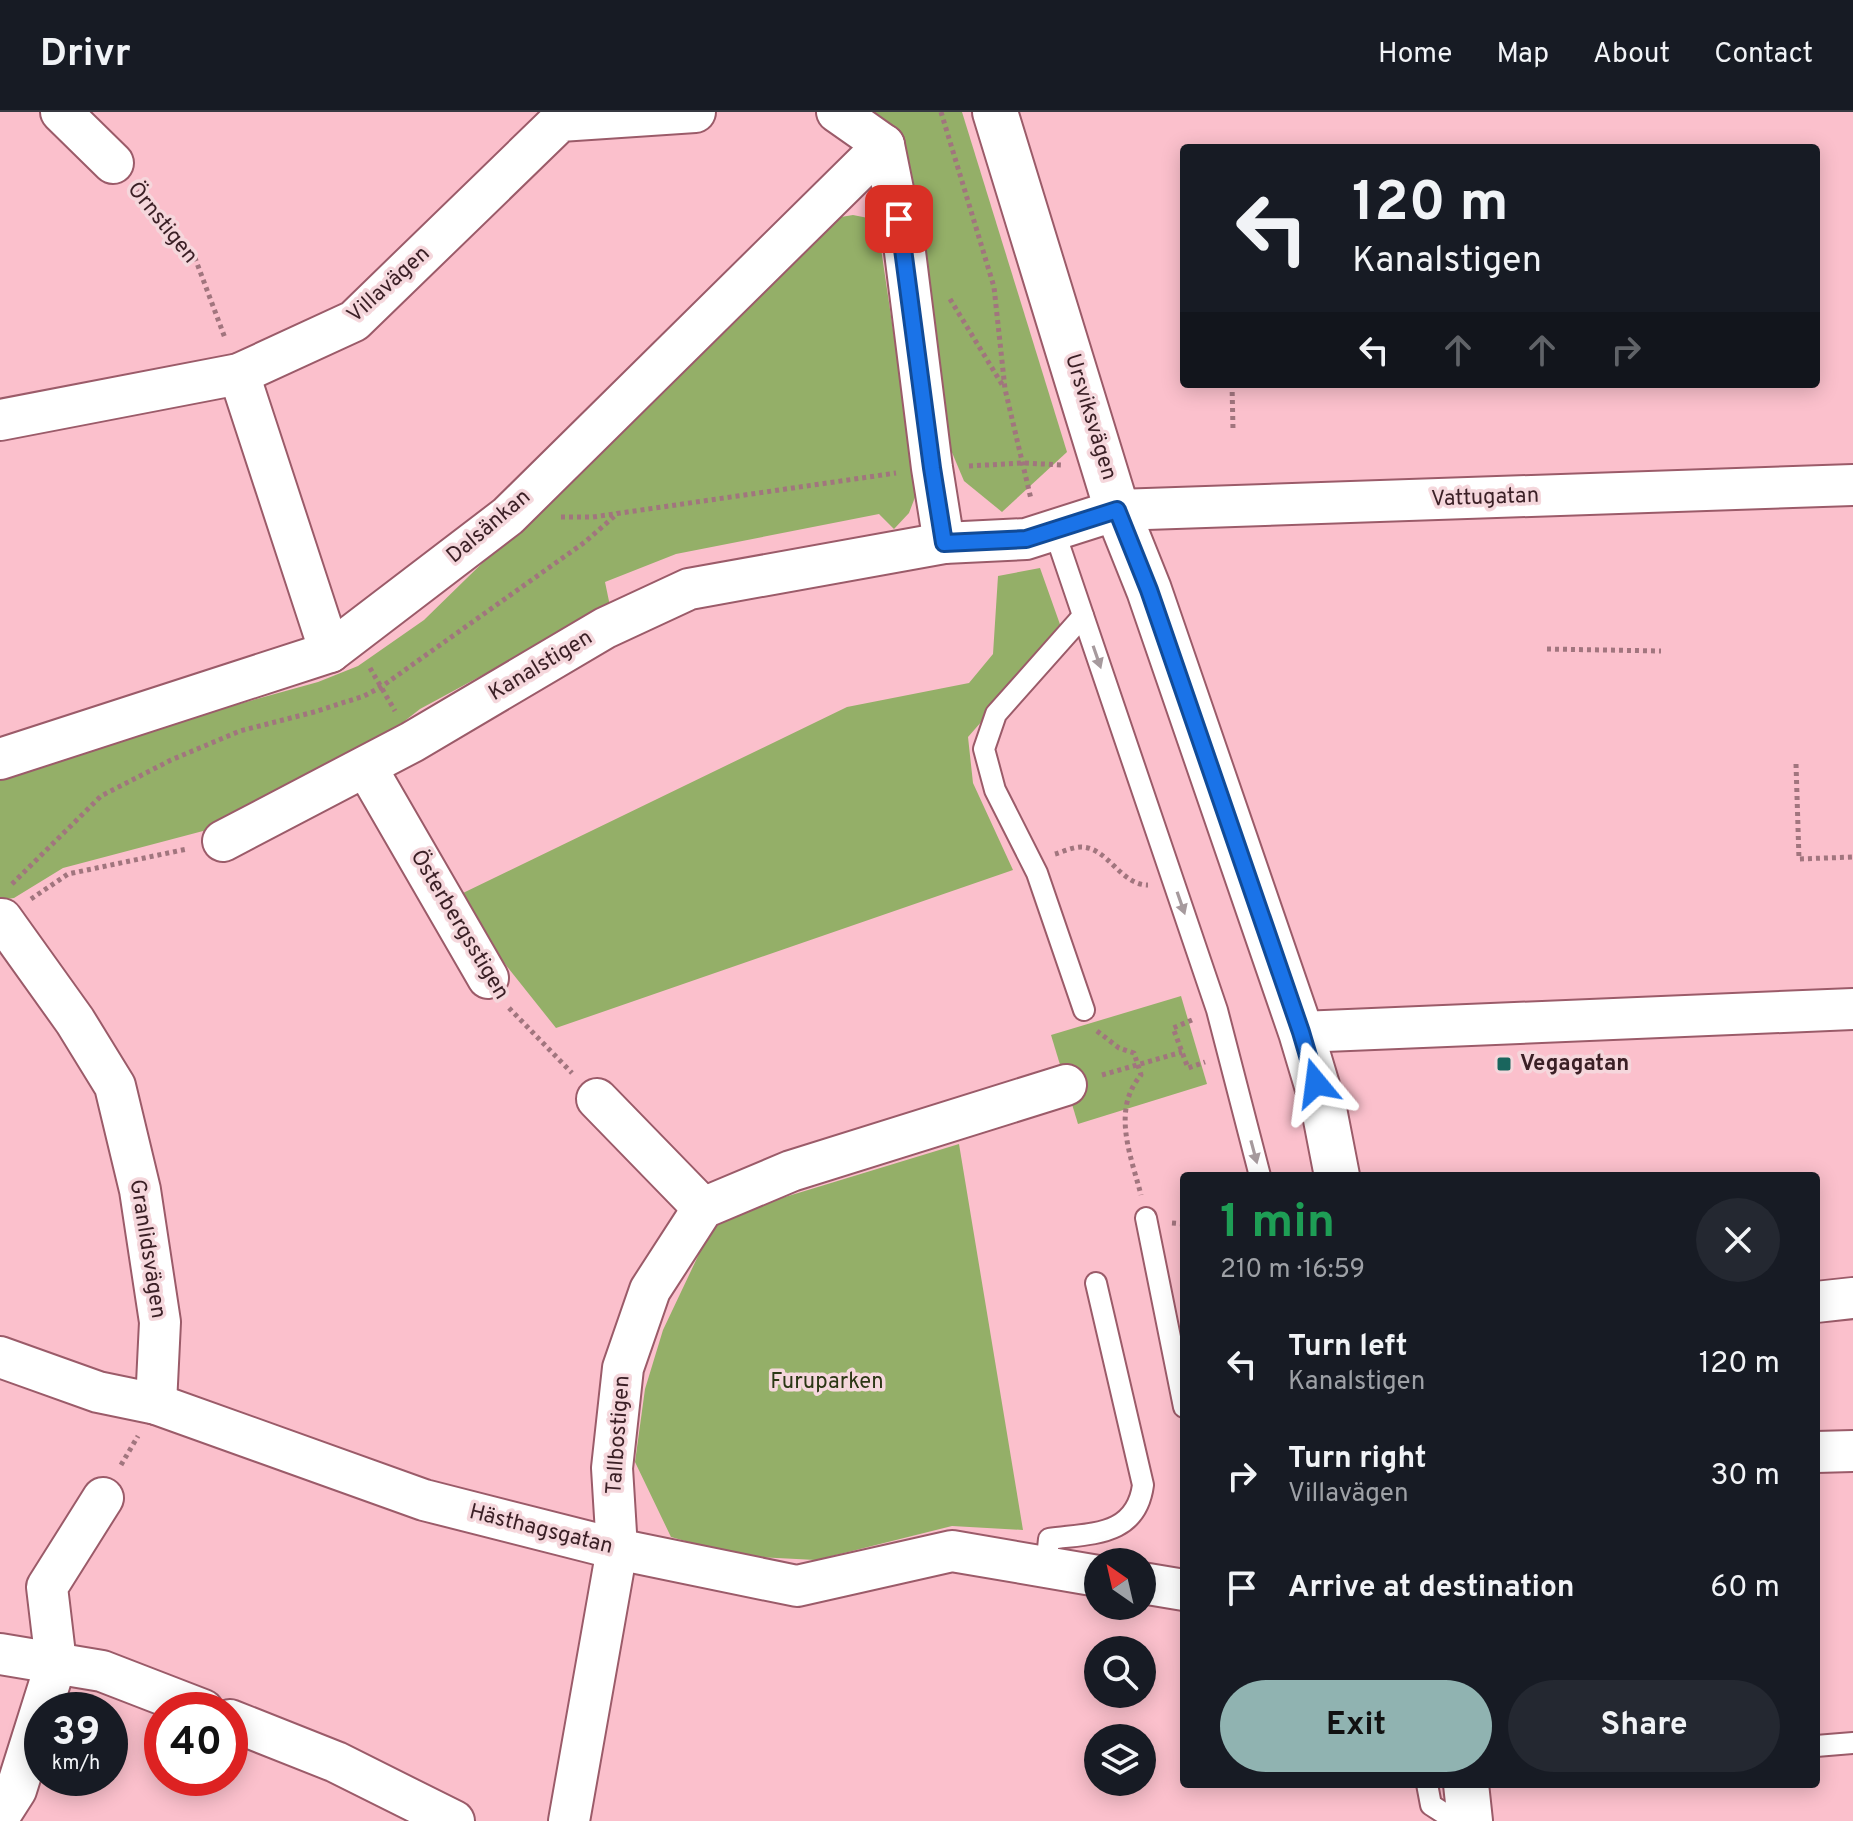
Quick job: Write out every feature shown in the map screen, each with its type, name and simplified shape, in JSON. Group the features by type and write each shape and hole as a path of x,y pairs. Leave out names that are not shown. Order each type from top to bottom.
{"street":[{"name":"Örnstigen","path":"61,112 113,163"},
{"name":"Villavägen","path":"0,420 233,358 354,321 559,116 695,112"},
{"path":"837,112 884,145 904,244 944,543"},
{"name":"Ursviksvägen","path":"995,112 1117,510 1149,590 1301,1032 1324,1109 1336,1172"},
{"name":"Dalsänkan","path":"0,759 340,644 508,516 884,145"},
{"path":"233,358 340,644"},
{"name":"Vattugatan","path":"1117,510 1853,485"},
{"name":"Kanalstigen","path":"223,841 412,742 605,628 689,589 944,543 1026,539 1117,510"},
{"name":"Österbergsstigen","path":"366,767 488,978"},
{"name":"Granlidsvägen","path":"1,919 75,1021 115,1086 140,1190 160,1322 156,1404"},
{"path":"1301,1032 1853,1009"},
{"path":"597,1099 703,1208 791,1171 1066,1085"},
{"name":"Tallbostigen","path":"569,1821 617,1549 612,1468 623,1368 650,1290 703,1208"},
{"path":"1820,1302 1853,1298"},
{"name":"Hästhagsgatan","path":"0,1357 98,1392 156,1404 424,1500 617,1549 797,1586 952,1551 1084,1574"},
{"path":"1820,1452 1853,1451"},
{"path":"0,1815 16,1790 56,1663 47,1587 103,1498"},
{"path":"1156,1585 1180,1589"},
{"path":"0,1654 102,1671 156,1692"},
{"path":"248,1727 336,1762 454,1821"},
{"path":"1466,1788 1470,1821"}],"lane":[{"path":"1047,532 1083,616 1217,1010 1259,1172"},
{"path":"1083,616 996,714 984,749 995,790 1032,863 1084,1010"},
{"path":"1146,1218 1180,1387"},
{"path":"1046,1567 1049,1539 1114,1529 1136,1509 1141,1499 1143,1485 1096,1283"},
{"path":"1820,1746 1853,1743"},
{"path":"1428,1788 1431,1805 1456,1821"}],"path":[{"path":"941,112 994,287 1005,389 1023,463 1047,532"},
{"name":"Örnstigen","path":"113,163 195,258 233,358"},
{"path":"1232,388 1233,429"},
{"path":"508,516 593,517 932,468 1023,463 1065,465 1103,458"},
{"path":"1,919 8,887 101,796 171,760 240,731 314,712 364,696 381,687 585,542 618,513"},
{"path":"340,644 381,687 412,742"},
{"path":"1547,649 1661,651"},
{"path":"1796,764 1799,859 1853,857"},
{"path":"1,919 68,874 223,841"},
{"path":"1032,863 1082,847 1102,856 1132,882 1144,886 1172,877"},
{"name":"Österbergsstigen","path":"488,978 510,1009 569,1070"},
{"path":"1084,1010 1101,1036 1119,1048 1134,1053 1138,1064 1141,1075 1131,1087 1125,1107 1125,1127 1146,1218"},
{"path":"1116,1071 1182,1052 1173,1028 1217,1010"},
{"path":"103,1498 156,1404"}],"green space":[{"path":"872,112 962,112 1067,452 1002,512 964,481 940,424"},
{"path":"853,215 868,218 879,235 917,492 909,513 894,529 879,514 676,554 605,582 610,606 420,709 379,741 222,826 63,868 14,898 0,900 0,773 318,682 358,666 424,620 835,218"},
{"path":"1040,568 1062,630 968,737 973,783 1013,870 556,1028 473,924 463,893 847,707 969,683 993,654 998,576"},
{"path":"1181,996 1207,1084 1078,1124 1051,1035"},
{"name":"Furuparken","path":"959,1144 1023,1530 952,1526 816,1560 739,1556 671,1537 635,1462 645,1389 663,1330 716,1218"}],"place":[{"name":"Vegagatan","path":"1504,1064"}],"route":[{"path":"899,219 944,543 1026,539 1117,510 1149,590 1316,1083"}]}
